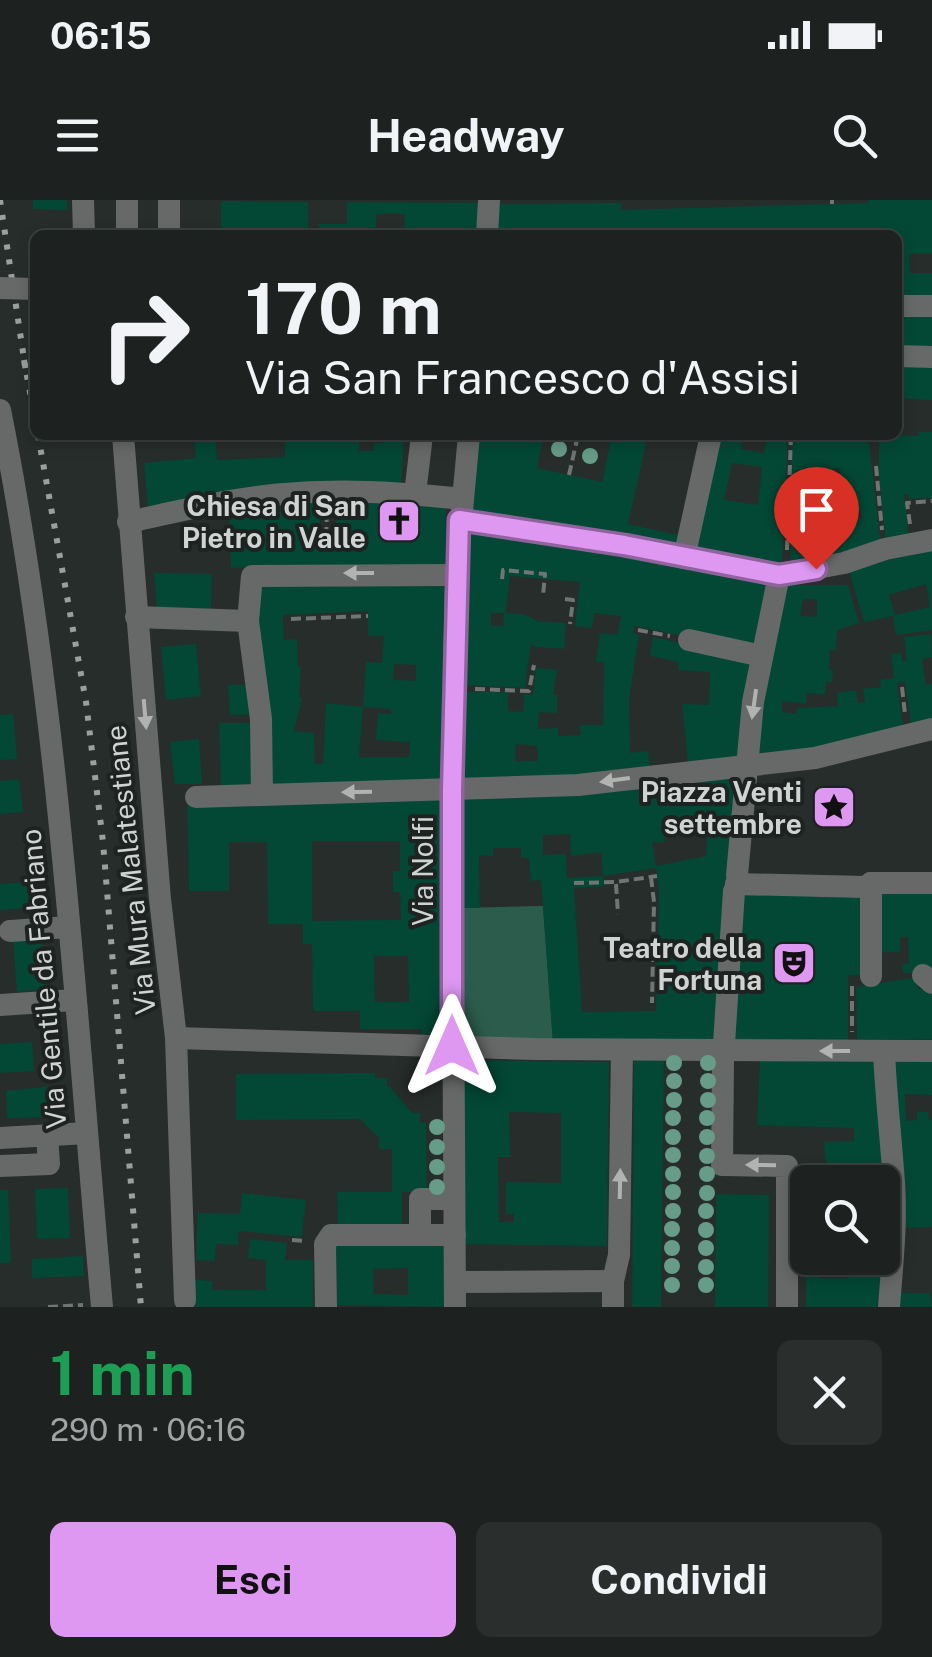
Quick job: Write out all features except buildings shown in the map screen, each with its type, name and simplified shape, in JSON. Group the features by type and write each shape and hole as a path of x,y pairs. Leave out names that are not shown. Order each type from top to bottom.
{"street":[{"path":"83,200 84,230"},
{"path":"127,200 127,230"},
{"path":"169,200 169,230"},
{"path":"487,230 489,200"},
{"path":"0,288 30,289"},
{"path":"902,306 932,306"},
{"path":"902,356 932,357"},
{"name":"Via Gentile da Fabriano","path":"0,410 8,490 46,694 76,1000 97,1306"},
{"name":"Via Mura Malatestiane","path":"123,440 160,900 176,1038 185,1300"},
{"path":"415,494 421,440"},
{"name":"Via Nolfi","path":"455,1307 452,790 456,575 468,440"},
{"path":"684,558 710,440"},
{"path":"128,522 223,502 298,492 415,494 460,510 783,575 922,542"},
{"path":"262,794 258,682 252,668 248,621 252,576 456,575"},
{"path":"783,575 762,656 746,764 736,880 722,1165 787,1166 787,1307"},
{"path":"136,617 248,621"},
{"path":"689,640 762,656"},
{"path":"196,796 578,785 815,758 932,730"},
{"path":"736,880 866,887 871,883 932,882"},
{"path":"871,883 872,976"},
{"path":"10,931 69,928"},
{"path":"0,1005 76,1000"},
{"path":"176,1038 622,1050 932,1052"},
{"path":"612,1307 613,1280 620,1255 622,1050"},
{"path":"884,1052 895,1198 889,1307"},
{"path":"0,1138 87,1133"},
{"path":"0,1166 49,1164 47,1136"},
{"path":"420,1235 420,1200 454,1199"},
{"path":"326,1307 325,1244 331,1236 454,1234"},
{"path":"455,1282 613,1280"}],"path":[{"path":"570,475 577,440"},
{"path":"783,575 791,440"},
{"path":"876,466 884,550"},
{"path":"922,542 908,503 932,502"},
{"path":"502,580 503,570 545,574 543,596"},
{"path":"565,599 573,600 570,624"},
{"path":"291,620 368,616"},
{"path":"638,630 689,640"},
{"path":"454,688 529,691 534,666"},
{"path":"902,687 908,733"},
{"path":"574,883 654,877 652,1003"},
{"path":"616,882 618,914"},
{"path":"852,1052 852,982 867,981 872,976"},
{"path":"48,1307 97,1306"}],"green space":[{"path":"543,906 553,1042 461,1040 460,908"}],"railway":[{"path":"0,200 26,372"},
{"path":"24,360 30,392"},
{"path":"39,440 86,702 103,842 141,1307"}],"place":[{"name":"Chiesa di San Pietro in Valle","path":"399,521"},
{"name":"Piazza Venti settembre","path":"834,807"},
{"name":"Teatro della Fortuna","path":"794,963"}],"route":[{"path":"452,1046 452,790 459,520 624,545 779,575 816,569"}]}
